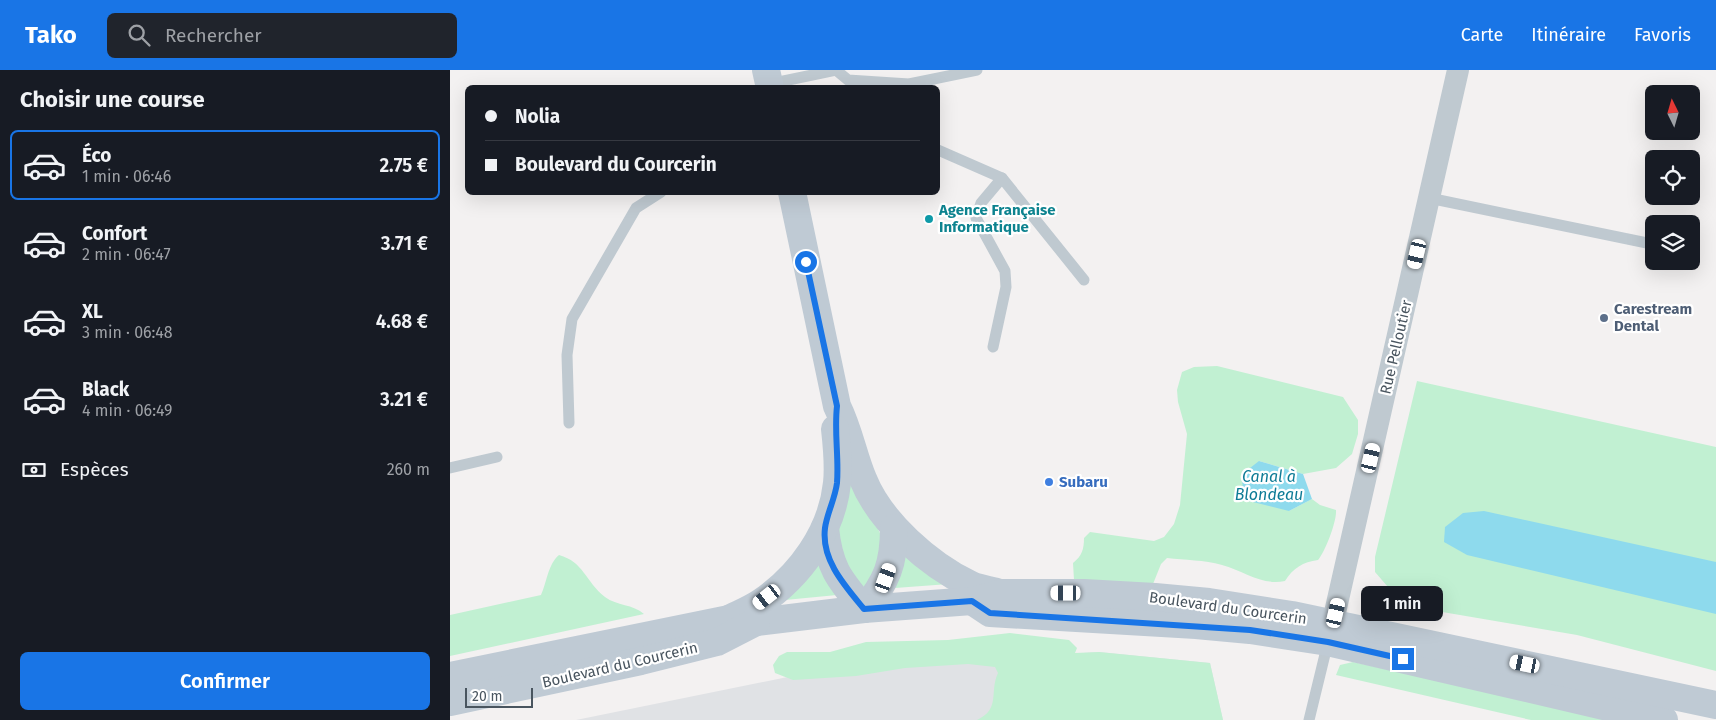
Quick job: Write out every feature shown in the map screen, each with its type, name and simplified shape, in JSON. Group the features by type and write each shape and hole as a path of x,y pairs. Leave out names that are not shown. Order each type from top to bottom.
{"main road":[{"path":"793,195 837,406 846,424 863,481 894,528 932,561 972,585 1002,593"},
{"path":"729,619 759,604 776,591 811,552 825,528 837,484 835,425 837,406"},
{"path":"825,528 828,553 834,569 842,584 864,609 879,592 888,572 894,548 894,528"},
{"name":"Boulevard du Courcerin","path":"450,676 729,619 756,622 864,609 972,601 1002,593 1084,593 1209,602 1664,720"},
{"name":"Boulevard du Courcerin","path":"972,601 990,613 1250,630 1331,633 1716,705"},
{"name":"Boulevard du Courcerin","path":"450,702 641,661 717,642 756,622"}],"street":[{"name":"Rue Pelloutier","path":"1331,633 1458,70"}],"lane":[{"path":"768,80 836,70 848,80 909,84 977,70"},
{"path":"940,151 1002,178 1084,280"},
{"path":"993,347 1006,287 1005,271 976,218 981,203 1002,178"},
{"path":"569,423 567,355 572,319 636,208 656,195"},
{"path":"1429,198 1645,243"},
{"path":"450,468 497,458"},
{"path":"1309,720 1331,633"}],"shaded area":[{"path":"1099,652 1210,663 1223,720 576,720 827,669"}],"green space":[{"path":"1217,366 1343,397 1358,420 1358,434 1352,454 1336,468 1303,474 1259,461 1289,511 1312,499 1320,505 1336,510 1333,529 1321,556 1318,560 1299,566 1285,581 1277,582 1261,580 1215,563 1167,558 1161,564 1153,584 1074,580 1073,563 1083,549 1084,538 1090,532 1154,541 1164,537 1174,524 1180,505 1187,434 1178,402 1177,390 1182,372 1194,367"},
{"path":"1417,381 1716,447 1716,671 1577,635 1407,606 1401,602 1375,572 1375,557"},
{"path":"849,472 881,535 882,544 870,586 863,587 854,580 836,540"},
{"path":"903,554 949,584 895,588"},
{"path":"559,555 574,562 605,597 635,608 644,614 450,656 450,615 541,595 552,563"},
{"path":"818,561 837,595 785,600"},
{"path":"1010,633 1069,640 1077,648 1075,653 1099,652 1210,663 1223,720 977,720 989,711 992,705 995,680 998,673 995,667 968,664 905,668 856,676 793,680 775,673 773,665 779,656 787,652 830,652 866,642 948,640"},
{"path":"1353,662 1621,720 1531,720 1336,675 1340,665"}],"water":[{"name":"Canal à Blondeau","path":"1259,461 1303,474 1312,499 1289,511 1245,500 1241,475"},
{"path":"1484,511 1716,562 1716,614 1467,555 1444,542 1445,527 1463,513"}],"place":[{"name":"Agence Française Informatique","path":"929,219"},
{"name":"Carestream Dental","path":"1604,318"},
{"name":"Subaru","path":"1049,482"}],"route":[{"path":"806,262 837,406 835,425 838,463 837,484 825,528 828,553 842,584 864,609 972,601 990,613 1250,630 1328,642 1403,659"}]}
